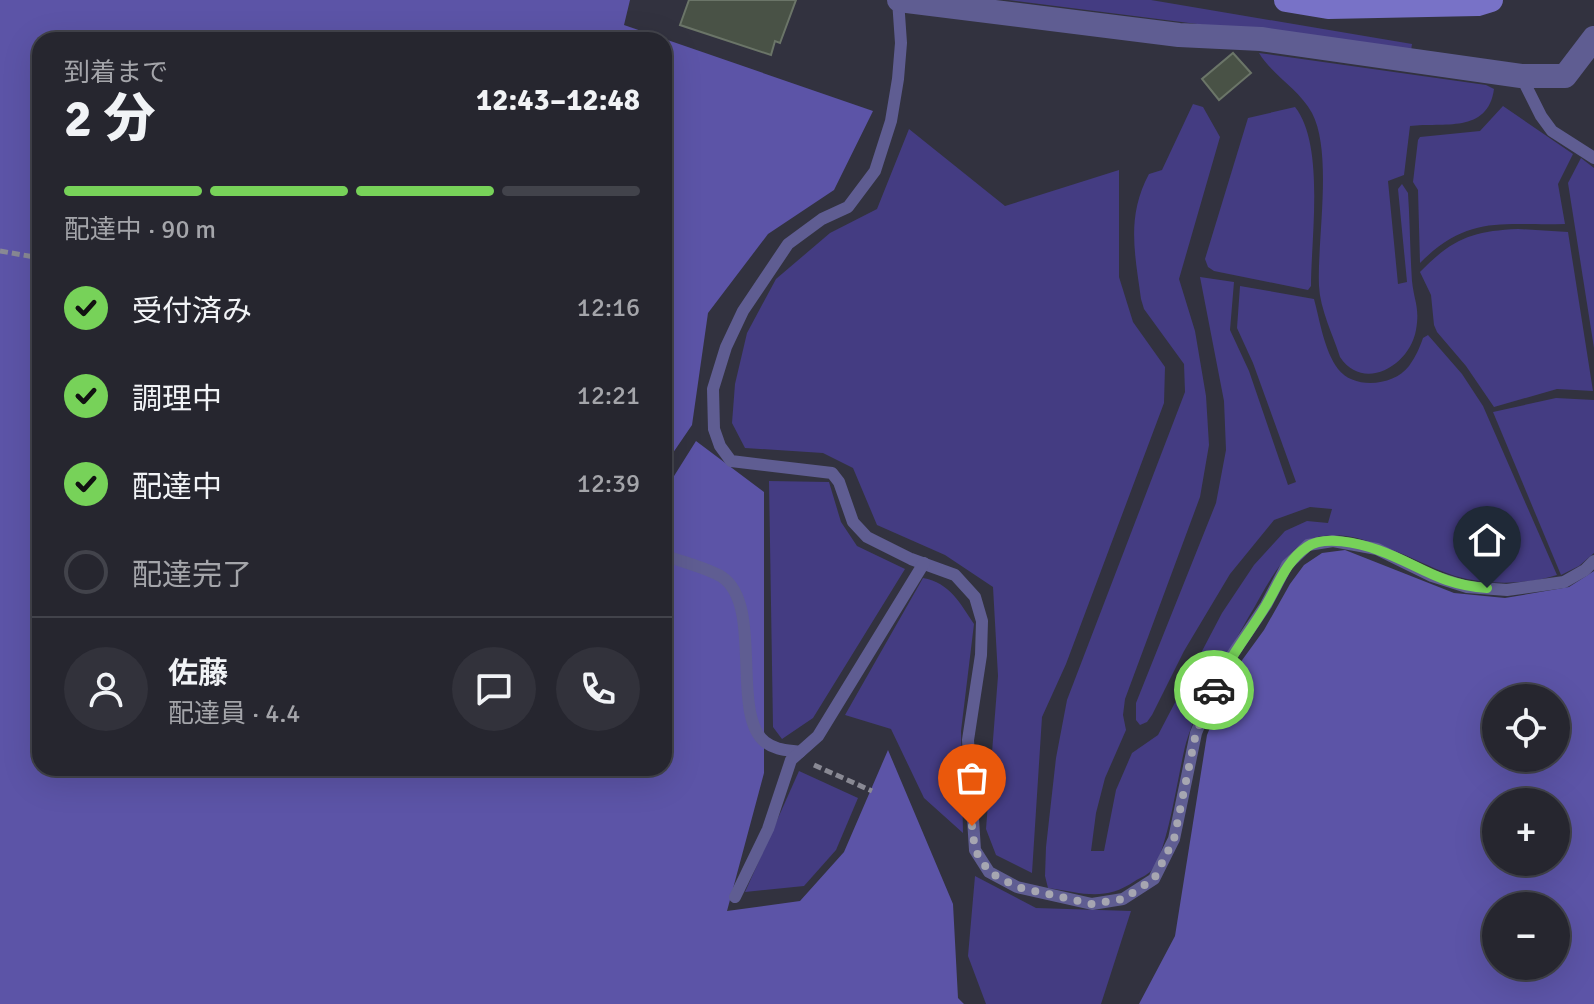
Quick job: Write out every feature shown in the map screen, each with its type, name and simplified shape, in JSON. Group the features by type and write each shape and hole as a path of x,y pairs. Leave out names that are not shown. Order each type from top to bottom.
{"street":[{"path":"899,0 1179,35 1261,39 1521,76 1565,76 1594,38"},
{"path":"1286,0 1328,7 1478,4 1491,0"}],"lane":[{"path":"899,0 901,43 898,79 891,121 875,171 848,207 822,219 788,244 751,298 726,347 713,389 714,429 720,446 731,461 832,473 839,482 853,522 867,537 955,575 975,597 982,621 981,655 968,740 975,850 989,872 1017,887 1092,904 1123,899 1154,879 1174,839 1196,733 1222,670 1266,605 1287,565 1308,545 1333,541 1377,549 1432,576 1467,587 1507,590 1564,582 1594,561"},
{"path":"1521,76 1552,131 1594,158"},
{"path":"672,558 723,577 736,594 742,610 748,693 756,727 762,740 777,749 798,754"},
{"path":"735,897 768,829 791,760 818,736 924,563"}],"path":[{"path":"0,251 32,257"},
{"path":"798,754 872,791"}],"shaded area":[{"path":"0,0 630,0 624,25 644,32 32,32 32,776 672,776 672,479 696,441 764,492 764,773 727,911 800,901 844,852 888,750 953,904 958,998 964,1004 0,1004"},
{"path":"1008,0 1151,0 1412,44 1411,51"},
{"path":"672,42 873,111 834,190 768,234 708,313 692,425 672,454"},
{"path":"1259,53 1486,85 1494,89 1483,113 1473,119 1462,123 1410,126 1404,175 1388,181 1398,284 1407,282 1398,189 1402,184 1408,193 1412,281 1417,315 1412,343 1396,363 1385,370 1373,374 1361,373 1350,368 1340,357 1324,313 1319,286 1323,173 1318,130 1307,104"},
{"path":"1193,104 1203,107 1220,137 1179,279 1195,331 1206,396 1209,445 1200,497 1125,699 1123,715 1126,730 1105,778 1091,851 1104,851 1116,790 1132,753 1158,735 1222,613 1254,565 1285,531 1307,521 1328,523 1332,509 1310,507 1274,520 1230,574 1184,651 1152,715 1140,725 1136,720 1136,703 1216,503 1226,450 1224,401 1200,277 1234,282 1230,330 1249,371 1288,485 1296,482 1253,363 1237,328 1240,286 1314,299 1333,361 1345,376 1364,383 1384,381 1402,373 1413,360 1423,338 1428,335 1462,374 1483,406 1557,575 1520,582 1467,579 1354,537 1333,535 1313,538 1296,548 1269,581 1198,710 1186,743 1163,847 1151,871 1113,892 1083,894 1048,888 1045,876 1056,758 1067,700 1185,392 1184,364 1144,309 1134,236 1137,205 1149,174 1162,170"},
{"path":"1503,106 1573,154 1558,184 1565,224 1504,224 1471,230 1438,247 1420,263 1418,190 1413,182 1418,140 1420,137 1480,131"},
{"path":"1295,107 1310,144 1313,167 1314,218 1311,286 1308,290 1214,271 1205,259 1248,118"},
{"path":"909,129 1005,206 1119,170 1119,277 1133,322 1165,367 1164,403 1066,664 1042,717 1032,873 996,855 986,829 998,676 993,587 945,555 877,525 853,468 823,453 745,448 732,423 735,384 747,333 776,279 830,233 877,209"},
{"path":"1581,158 1594,168 1594,348 1568,183"},
{"path":"1518,229 1568,232 1593,391 1557,389 1494,407 1466,366 1437,332 1431,295 1420,272 1442,252 1464,239 1488,232"},
{"path":"1556,398 1594,400 1594,553 1579,566 1561,575 1493,412"},
{"path":"769,481 829,482 841,522 857,546 905,569 813,718 782,739 773,727"},
{"path":"1345,550 1454,593 1505,598 1569,587 1594,571 1594,1004 1139,1004 1175,936 1207,735 1232,674 1264,630 1304,565 1322,553"},
{"path":"923,578 947,589 974,624 961,731 963,833 924,798 891,729 845,715"},
{"path":"799,771 858,798 836,850 804,886 745,892"},
{"path":"975,876 1036,908 1131,911 1101,1004 986,1004 968,956"}],"building":[{"path":"689,0 796,0 780,43 775,41 771,55 680,25"},
{"path":"1233,53 1251,73 1219,100 1202,79"}],"way so far":[{"path":"972,826 975,850 989,872 1017,887 1092,904 1123,899 1154,879 1174,839 1196,733 1214,690"}],"route":[{"path":"1214,690 1222,670 1266,605 1287,565 1308,545 1333,541 1377,549 1432,576 1467,587 1487,588"}]}
